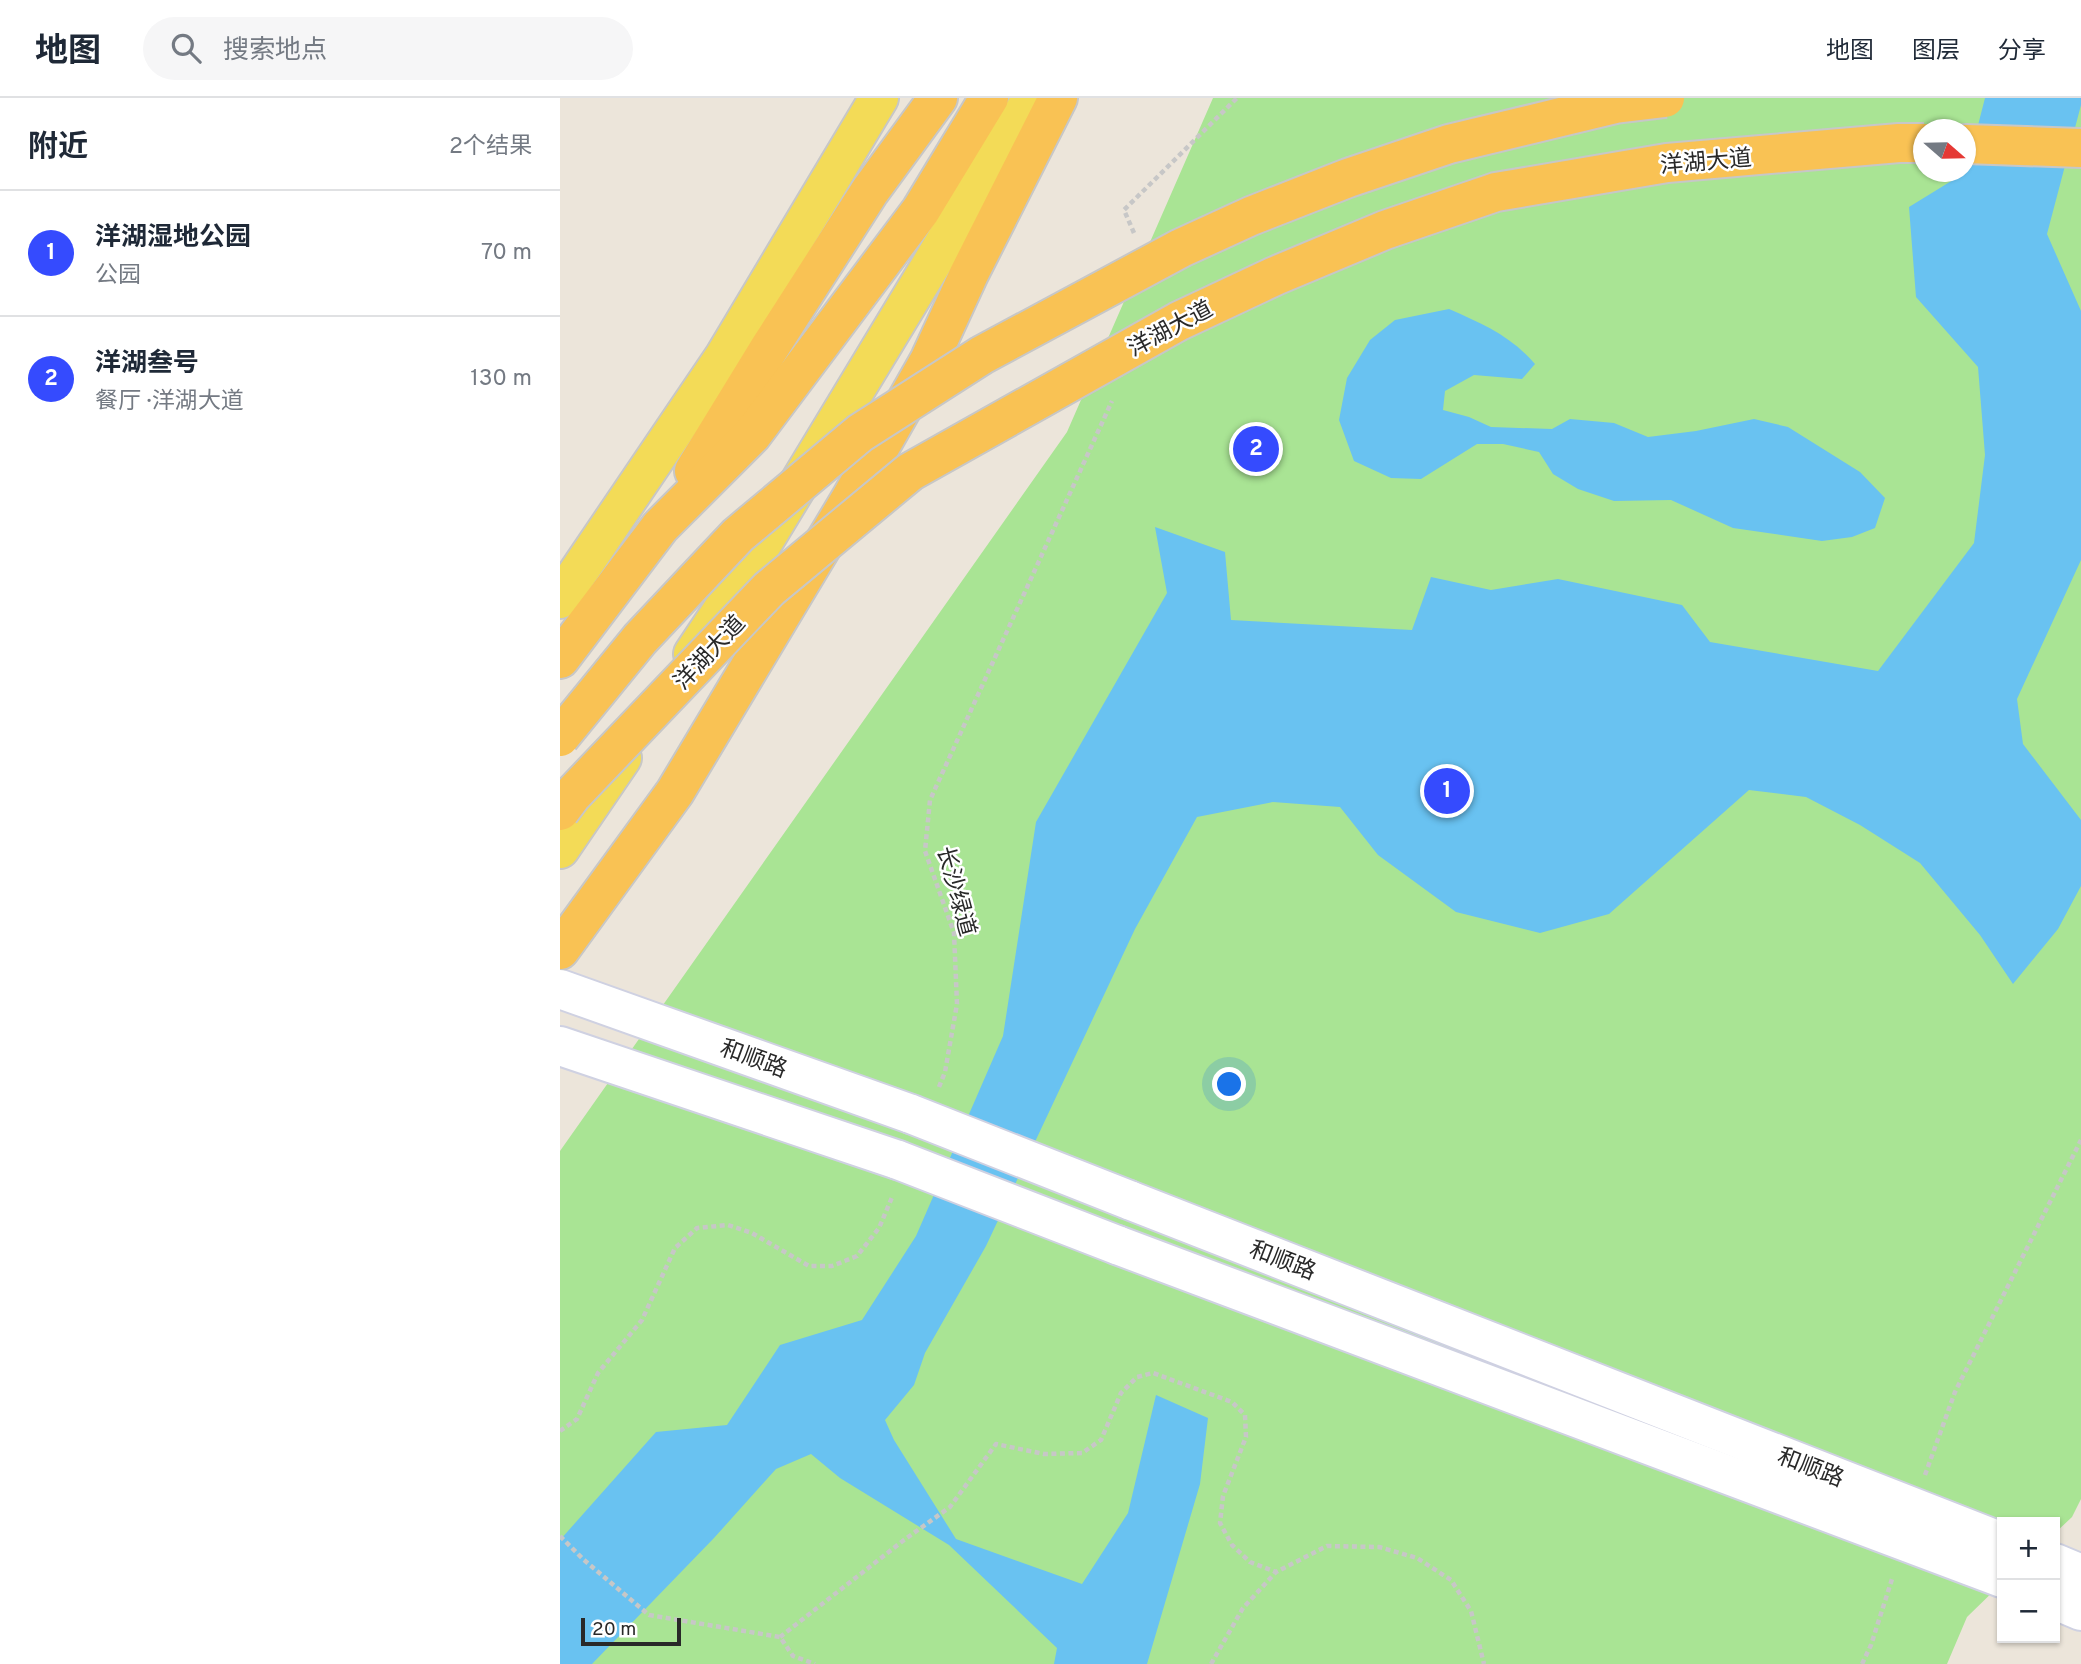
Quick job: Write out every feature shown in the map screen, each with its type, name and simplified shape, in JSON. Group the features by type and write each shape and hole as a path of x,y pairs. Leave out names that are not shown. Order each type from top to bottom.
{"highway":[{"path":"560,659 660,527 770,347 870,191 938,98"},
{"path":"660,527 752,435 921,210 989,98"},
{"path":"560,950 675,792 857,487 929,361 969,274 1058,98"},
{"path":"560,737 640,639 738,535 860,433 982,355 1193,243 1251,216 1348,178 1449,144 1615,104 1665,98"},
{"name":"洋湖大道","path":"560,811 572,795 769,589 910,472 1179,321 1275,276 1385,230 1496,192 1667,163 1913,143"},
{"path":"1976,144 2081,148"}],"main road":[{"path":"560,599 724,357 879,98"},
{"path":"560,849 721,612 1032,98"},
{"name":"和顺路","path":"560,989 923,1105 1129,1200 1997,1540"},
{"name":"和顺路","path":"560,1046 896,1176 1118,1245 1997,1576"},
{"path":"2060,1565 2081,1574"},
{"path":"2060,1602 2081,1611"}],"path":[{"path":"1134,233 1124,210 1237,98"},
{"name":"长沙绿道","path":"923,1105 945,1072 957,1004 954,933 925,851 930,800 1113,398"},
{"path":"1924,1479 1955,1392 2081,1140"},
{"path":"560,1432 577,1419 598,1373 642,1320 675,1248 697,1228 729,1225 752,1233 809,1266 832,1266 857,1256 879,1228 896,1176"},
{"path":"780,1637 950,1507 996,1444 1044,1454 1082,1453 1101,1440 1121,1392 1137,1377 1153,1373 1232,1402 1245,1415 1246,1437 1223,1496 1220,1523 1232,1545 1250,1562 1276,1572"},
{"path":"560,1536 649,1615 780,1637 793,1656 815,1664"},
{"path":"1211,1664 1243,1608 1276,1572 1327,1546 1379,1547 1417,1559 1451,1580 1471,1611 1484,1664"},
{"path":"1862,1664 1871,1645 1894,1572"}],"green space":[{"path":"1213,98 2081,98 2081,1499 2072,1517 2060,1528 2060,1517 1997,1517 1997,1588 1967,1617 1947,1664 560,1664 560,1151 1067,432"}],"water":[{"path":"1985,98 2081,98 2047,234 2081,311 2081,560 2017,699 2023,744 2081,820 2081,886 2058,929 2013,984 1980,935 1920,863 1860,825 1806,797 1749,790 1609,914 1540,933 1456,912 1378,855 1340,807 1273,802 1197,817 1135,929 986,1246 925,1353 914,1385 885,1420 894,1440 956,1539 1082,1584 1128,1513 1156,1395 1208,1418 1200,1484 1147,1664 1054,1664 1057,1648 949,1545 840,1478 811,1454 776,1469 714,1538 592,1664 560,1664 560,1540 656,1432 727,1425 780,1345 862,1320 916,1236 1003,1036 1036,822 1167,593 1155,527 1225,552 1231,620 1412,630 1431,577 1491,590 1558,579 1682,605 1710,642 1878,671 1974,543 1985,455 1978,367 1916,297 1909,207 1950,182 1976,182 1976,133"},
{"path":"1449,309 1506,338 1535,364 1522,379 1474,375 1445,391 1443,410 1491,427 1552,429 1570,419 1614,423 1648,437 1696,431 1754,419 1788,427 1860,472 1885,498 1875,528 1852,537 1822,541 1733,528 1671,500 1614,501 1578,489 1553,474 1539,452 1503,444 1477,444 1421,479 1391,478 1354,461 1339,420 1347,378 1370,340 1395,320"}],"place":[{"name":"洋湖叁号","path":"1256,449"},
{"name":"洋湖湿地公园","path":"1447,791"}]}
